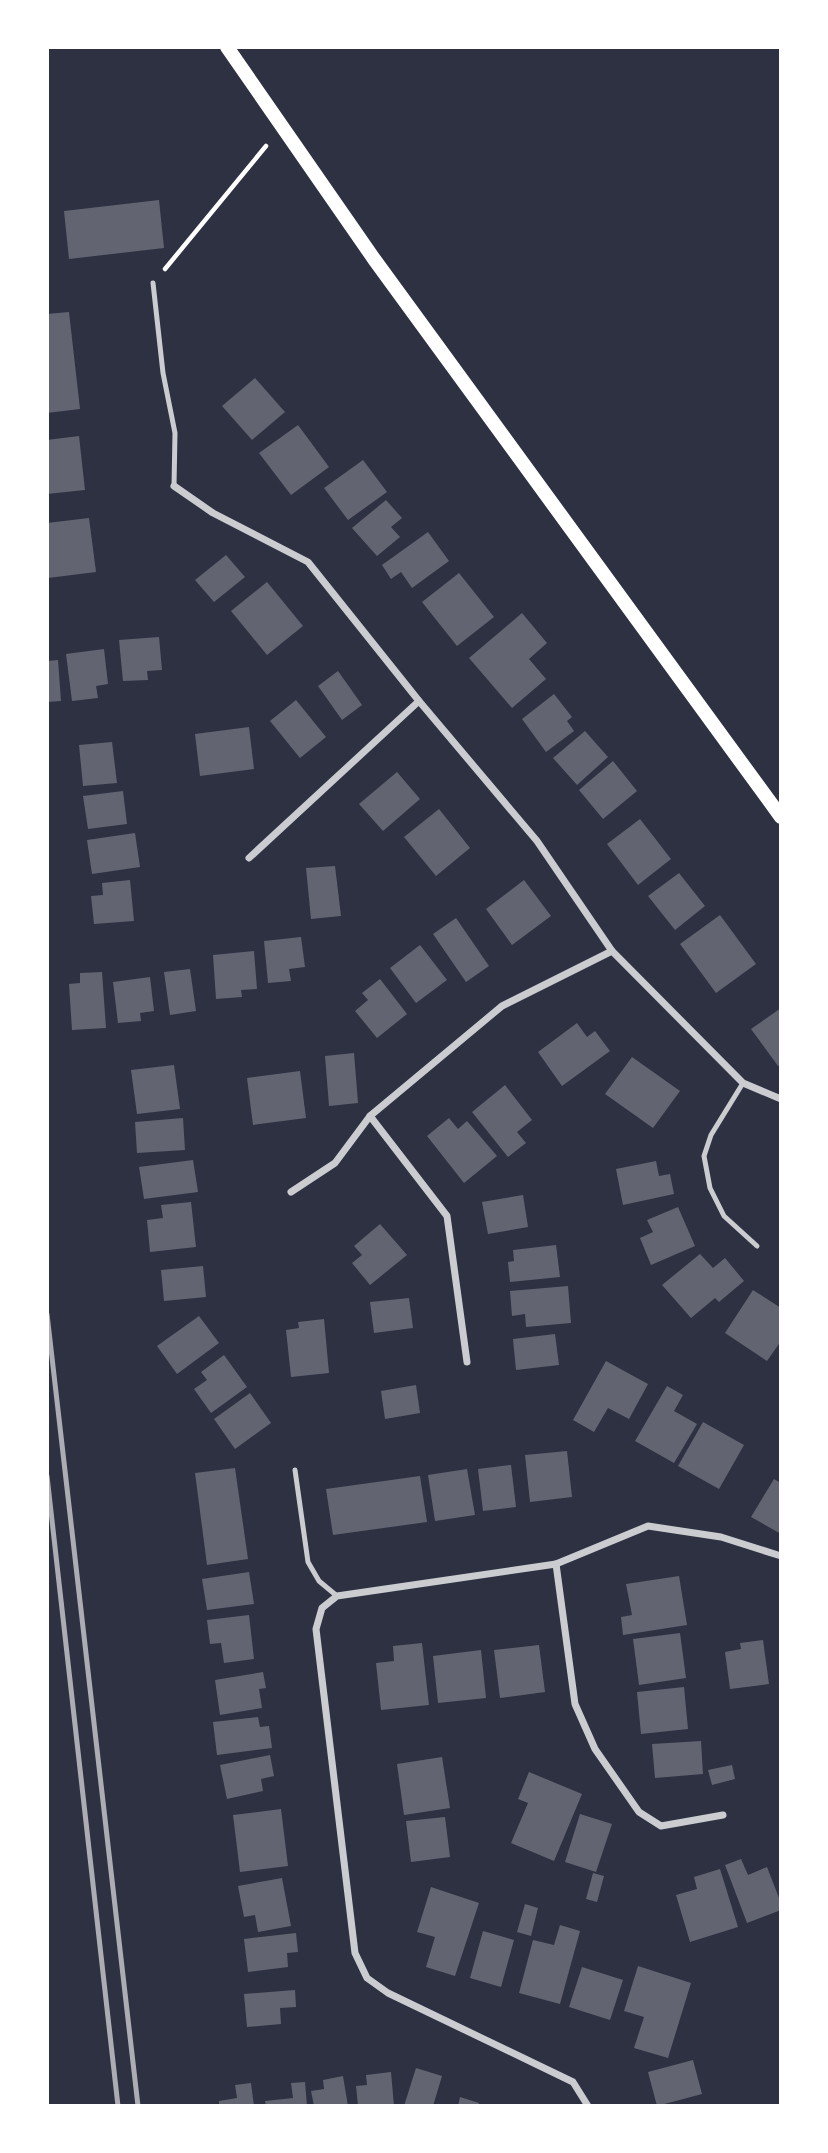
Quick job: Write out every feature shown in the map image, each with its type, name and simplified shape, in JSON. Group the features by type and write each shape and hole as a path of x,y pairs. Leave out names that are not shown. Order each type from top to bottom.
{"main road":[{"path":"227,47 374,259 781,817"}],"street":[{"path":"174,486 214,513 308,562 419,701 537,841 611,951 743,1083 781,1099"},
{"path":"249,858 419,701"},
{"path":"291,1192 335,1163 369,1116 502,1006 611,951"},
{"path":"369,1116 447,1216 467,1362"},
{"path":"587,2106 573,2082 388,1993 367,1978 355,1953 316,1629 322,1608 337,1596 556,1564 648,1526 721,1537 781,1556"},
{"path":"556,1564 575,1704 595,1749 639,1812 661,1826 723,1815"}],"lane":[{"path":"153,283 163,373 175,433 174,486"},
{"path":"743,1083 711,1135 704,1156 710,1188 724,1216 757,1246"},
{"path":"295,1470 308,1562 319,1581 337,1596"}],"path":[{"path":"153,283 282,127"}],"building":[{"path":"159,200 164,248 69,259 64,211"},
{"path":"69,312 80,409 47,413 47,314"},
{"path":"255,378 285,412 252,440 222,406"},
{"path":"298,425 329,467 291,495 259,453"},
{"path":"79,436 85,490 47,494 47,440"},
{"path":"363,460 387,492 348,520 324,488"},
{"path":"386,500 402,518 391,527 400,537 377,556 352,528"},
{"path":"89,518 96,572 48,578 47,523"},
{"path":"428,532 449,561 412,588 401,572 391,579 382,565"},
{"path":"226,555 245,577 214,602 195,580"},
{"path":"459,573 494,617 457,646 422,602"},
{"path":"267,582 303,626 267,655 231,611"},
{"path":"522,613 547,643 529,659 546,679 512,708 469,658"},
{"path":"159,637 162,670 147,671 148,680 123,681 119,640"},
{"path":"104,649 108,684 96,686 98,698 72,701 66,654"},
{"path":"58,660 61,701 47,702 47,661"},
{"path":"338,671 362,705 342,720 318,686"},
{"path":"554,694 572,717 567,721 574,731 546,752 522,719"},
{"path":"296,700 326,737 300,758 270,721"},
{"path":"249,727 254,769 200,776 195,734"},
{"path":"585,731 608,757 577,785 553,758"},
{"path":"112,742 117,783 83,786 79,745"},
{"path":"613,761 637,791 603,819 579,790"},
{"path":"397,772 420,799 383,831 359,804"},
{"path":"123,791 127,824 88,829 83,796"},
{"path":"439,809 470,848 436,876 404,837"},
{"path":"640,819 671,859 638,885 607,844"},
{"path":"135,833 140,867 92,874 87,840"},
{"path":"335,866 341,916 311,919 306,868"},
{"path":"679,873 705,906 675,930 648,896"},
{"path":"130,880 134,921 94,924 91,896 103,895 102,883"},
{"path":"524,880 551,916 512,945 486,909"},
{"path":"720,915 756,964 716,993 680,944"},
{"path":"456,918 489,966 466,982 433,934"},
{"path":"301,937 305,967 289,969 291,981 268,983 264,941"},
{"path":"420,945 447,980 416,1003 390,968"},
{"path":"254,951 257,989 241,990 242,997 216,999 213,955"},
{"path":"190,969 196,1011 170,1015 164,972"},
{"path":"102,972 106,1028 72,1030 69,984 80,983 80,973"},
{"path":"150,977 154,1011 140,1013 141,1021 118,1023 113,982"},
{"path":"380,979 407,1014 377,1038 355,1011 368,1000 362,993"},
{"path":"781,1008 781,1064 778,1066 751,1029"},
{"path":"577,1023 587,1037 595,1031 610,1051 562,1086 538,1052"},
{"path":"354,1053 358,1103 329,1106 325,1056"},
{"path":"632,1057 680,1091 653,1128 605,1094"},
{"path":"174,1065 180,1109 137,1114 131,1070"},
{"path":"300,1071 306,1118 253,1125 247,1078"},
{"path":"505,1085 532,1120 517,1132 526,1143 508,1157 472,1112"},
{"path":"183,1118 185,1150 137,1153 135,1122"},
{"path":"449,1118 458,1129 467,1121 497,1156 464,1183 427,1136"},
{"path":"193,1160 198,1192 144,1199 139,1167"},
{"path":"656,1161 659,1176 670,1174 674,1194 623,1205 616,1169"},
{"path":"523,1195 528,1227 488,1234 482,1202"},
{"path":"191,1202 196,1247 150,1252 147,1220 163,1218 161,1205"},
{"path":"678,1207 695,1246 651,1265 640,1238 653,1232 647,1220"},
{"path":"380,1224 407,1255 370,1285 352,1263 362,1255 354,1246"},
{"path":"556,1245 560,1277 510,1282 508,1262 514,1261 513,1250"},
{"path":"700,1254 713,1268 725,1258 744,1281 719,1302 715,1298 691,1318 662,1285"},
{"path":"203,1266 206,1297 164,1301 161,1270"},
{"path":"568,1286 571,1323 526,1327 525,1314 512,1316 510,1291"},
{"path":"753,1290 781,1308 781,1341 767,1361 725,1333"},
{"path":"409,1298 413,1328 374,1333 370,1302"},
{"path":"199,1316 219,1343 177,1374 157,1346"},
{"path":"324,1319 329,1373 291,1377 286,1330 299,1328 298,1322"},
{"path":"555,1334 559,1365 516,1370 513,1339"},
{"path":"224,1355 247,1387 211,1413 194,1389 207,1380 201,1372"},
{"path":"606,1361 648,1384 629,1419 608,1408 594,1432 573,1420"},
{"path":"416,1385 420,1413 385,1419 381,1391"},
{"path":"667,1386 683,1395 674,1411 697,1424 674,1463 635,1441"},
{"path":"250,1393 271,1423 235,1449 214,1419"},
{"path":"703,1422 744,1445 719,1489 678,1466"},
{"path":"567,1451 572,1497 530,1502 525,1455"},
{"path":"511,1465 516,1507 483,1511 478,1469"},
{"path":"235,1468 248,1559 207,1565 195,1473"},
{"path":"467,1469 475,1515 435,1521 428,1475"},
{"path":"420,1476 427,1522 333,1535 326,1489"},
{"path":"774,1479 781,1483 781,1534 751,1517"},
{"path":"249,1572 254,1604 207,1610 202,1579"},
{"path":"679,1576 687,1625 623,1635 621,1617 632,1615 626,1584"},
{"path":"249,1615 254,1659 224,1663 221,1643 210,1644 207,1620"},
{"path":"680,1633 686,1678 639,1685 633,1639"},
{"path":"763,1640 769,1684 730,1689 725,1652 741,1649 740,1643"},
{"path":"422,1643 429,1705 381,1710 376,1663 394,1661 393,1646"},
{"path":"539,1645 545,1692 500,1698 494,1650"},
{"path":"481,1650 486,1698 438,1703 433,1656"},
{"path":"263,1672 266,1688 259,1689 262,1708 220,1715 215,1680"},
{"path":"684,1687 688,1729 641,1734 637,1692"},
{"path":"258,1717 260,1727 269,1726 272,1748 217,1755 213,1722"},
{"path":"701,1741 703,1774 655,1778 652,1744"},
{"path":"270,1755 274,1776 261,1779 263,1791 227,1799 220,1765"},
{"path":"442,1757 450,1808 404,1815 397,1764"},
{"path":"732,1765 735,1779 712,1785 708,1770"},
{"path":"529,1772 582,1794 554,1861 511,1843 528,1803 518,1799"},
{"path":"281,1809 288,1866 240,1872 233,1815"},
{"path":"580,1814 612,1824 596,1872 565,1862"},
{"path":"445,1817 450,1857 411,1862 406,1821"},
{"path":"741,1859 748,1875 767,1867 781,1903 781,1910 747,1923 725,1865"},
{"path":"720,1869 738,1927 690,1942 676,1895 697,1889 694,1877"},
{"path":"593,1873 604,1876 597,1902 586,1899"},
{"path":"282,1878 291,1926 258,1932 255,1915 244,1917 238,1886"},
{"path":"431,1887 479,1903 455,1976 426,1967 435,1937 417,1932"},
{"path":"525,1904 538,1908 531,1936 517,1932"},
{"path":"560,1925 580,1931 560,2004 519,1993 533,1940 554,1945"},
{"path":"483,1931 514,1940 501,1987 470,1978"},
{"path":"296,1933 298,1952 287,1953 288,1967 248,1972 244,1939"},
{"path":"638,1966 691,1983 668,2058 634,2048 644,2017 624,2011"},
{"path":"582,1967 623,1980 610,2020 569,2007"},
{"path":"295,1990 296,2007 280,2008 281,2024 247,2027 244,1994"},
{"path":"693,2060 702,2094 657,2106 648,2072"},
{"path":"416,2068 442,2076 433,2106 404,2106"},
{"path":"391,2072 394,2106 358,2106 356,2086 367,2085 366,2075"},
{"path":"343,2076 348,2106 314,2106 311,2091 324,2089 323,2080"},
{"path":"305,2082 307,2106 266,2106 265,2101 293,2098 291,2083"},
{"path":"251,2083 254,2106 219,2106 219,2101 237,2098 235,2085"},
{"path":"460,2097 479,2103 478,2106 458,2106"}],"railway":[{"path":"47,1314 138,2106"},
{"path":"47,1476 118,2106"}]}
